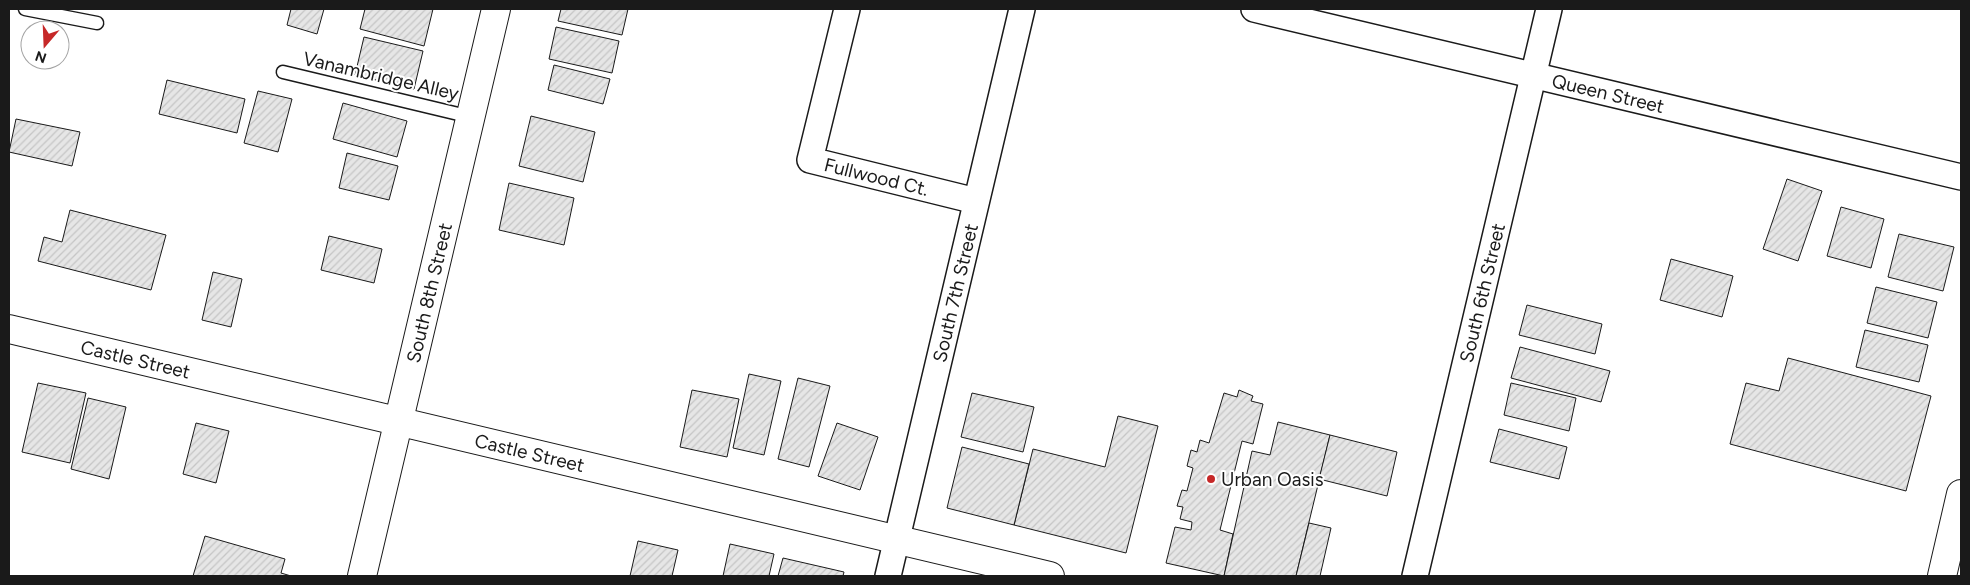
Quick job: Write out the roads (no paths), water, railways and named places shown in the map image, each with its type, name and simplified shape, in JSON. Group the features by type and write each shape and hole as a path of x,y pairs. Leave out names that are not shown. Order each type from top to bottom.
{"street":[{"name":"South 8th Street","path":"362,576 496,9"},
{"name":"Fullwood Ct.","path":"847,9 810,160 976,201"},
{"name":"South 7th Street","path":"888,576 1022,9"},
{"name":"Queen Street","path":"1254,9 1961,177"},
{"name":"South 6th Street","path":"1415,576 1549,9"},
{"name":"Castle Street","path":"9,329 1050,576"},
{"path":"1942,576 1961,494"}],"lane":[{"path":"24,9 97,23"},
{"name":"Vanambridge Alley","path":"283,72 471,117"}],"place":[{"name":"Urban Oasis","path":"1211,479"}]}
